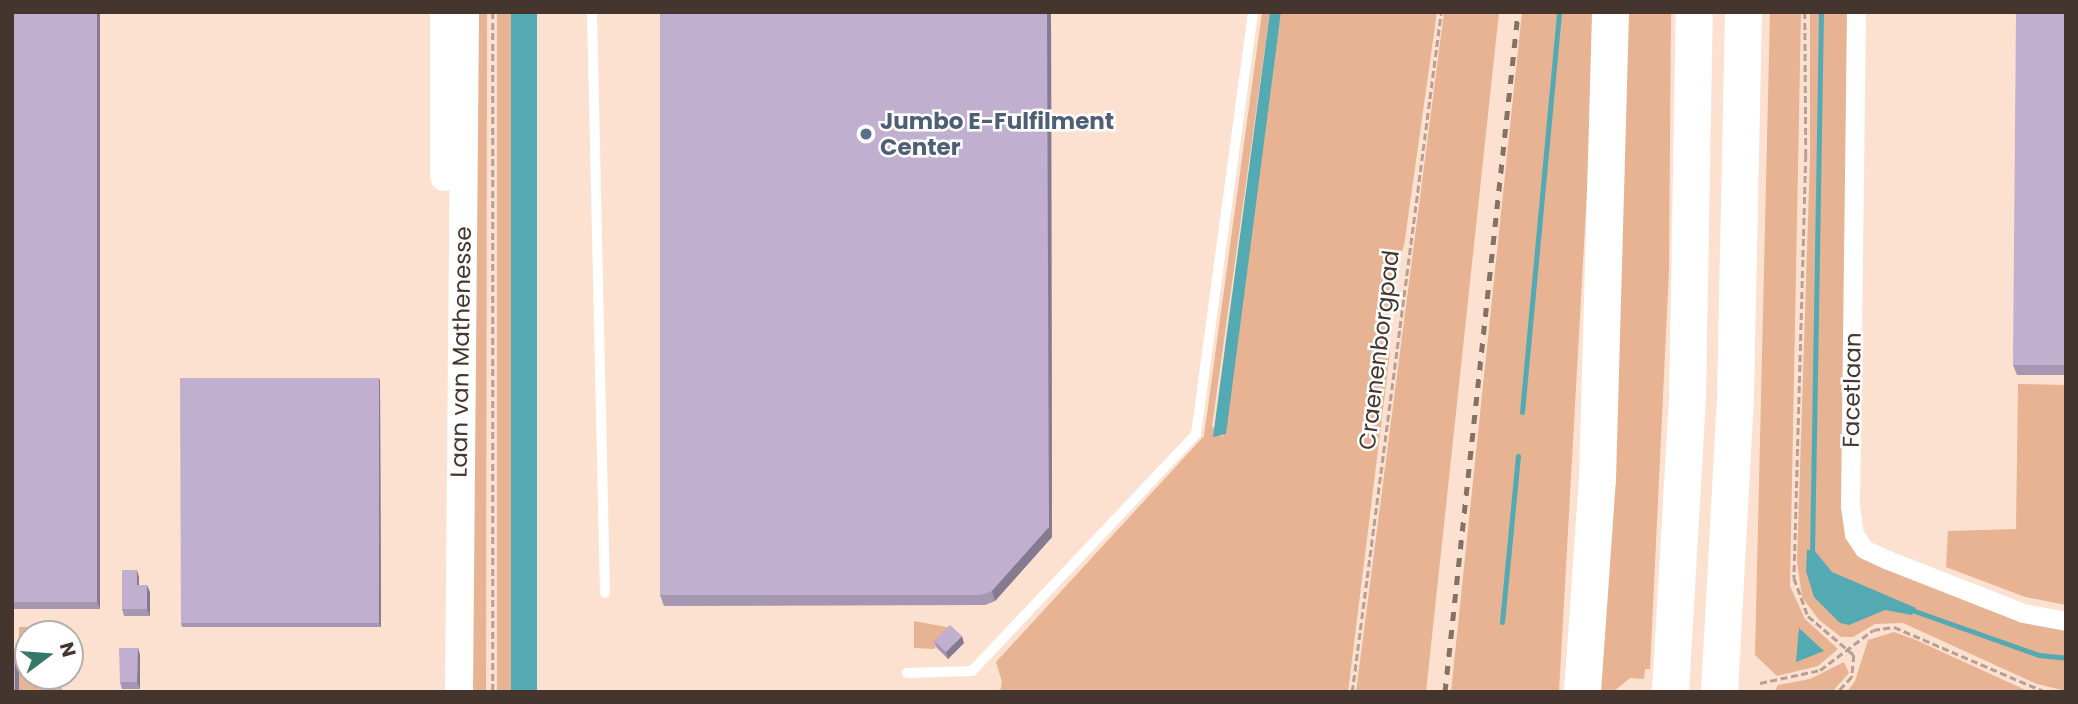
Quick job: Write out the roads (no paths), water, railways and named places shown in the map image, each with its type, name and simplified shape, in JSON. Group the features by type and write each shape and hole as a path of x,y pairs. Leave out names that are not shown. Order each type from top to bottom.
{"highway":[{"path":"1582,692 1599,424 1610,12"},
{"path":"1670,692 1688,373 1694,12"},
{"path":"1719,692 1730,523 1743,12"},
{"path":"1730,523 1749,687"}],"street":[{"name":"Laan van Mathenesse","path":"442,692 444,12"},
{"name":"Laan van Mathenesse","path":"459,692 465,12"},
{"name":"Facetlaan","path":"1856,12 1850,516 1854,534 1864,549 1888,560 2023,613 2066,621"}],"lane":[{"path":"592,12 605,593"},
{"path":"907,673 972,671 1196,434 1253,12"}],"water":[{"path":"511,12 537,12 537,692 511,692"},
{"path":"1270,12 1281,12 1226,434 1213,437"},
{"path":"1807,550 1814,550 1832,572 1916,608 1912,615 1885,610 1849,625 1840,623 1814,597 1806,571"},
{"path":"1799,628 1824,651 1796,662"}],"waterway":[{"path":"1522,412 1559,12"},
{"path":"1812,556 1821,12"},
{"path":"1502,622 1518,456"},
{"path":"1909,609 2039,655 2066,658"}],"railway":[{"path":"1445,692 1518,12"}],"place":[{"name":"Jumbo E-Fulfilment Center","path":"866,134"}]}
